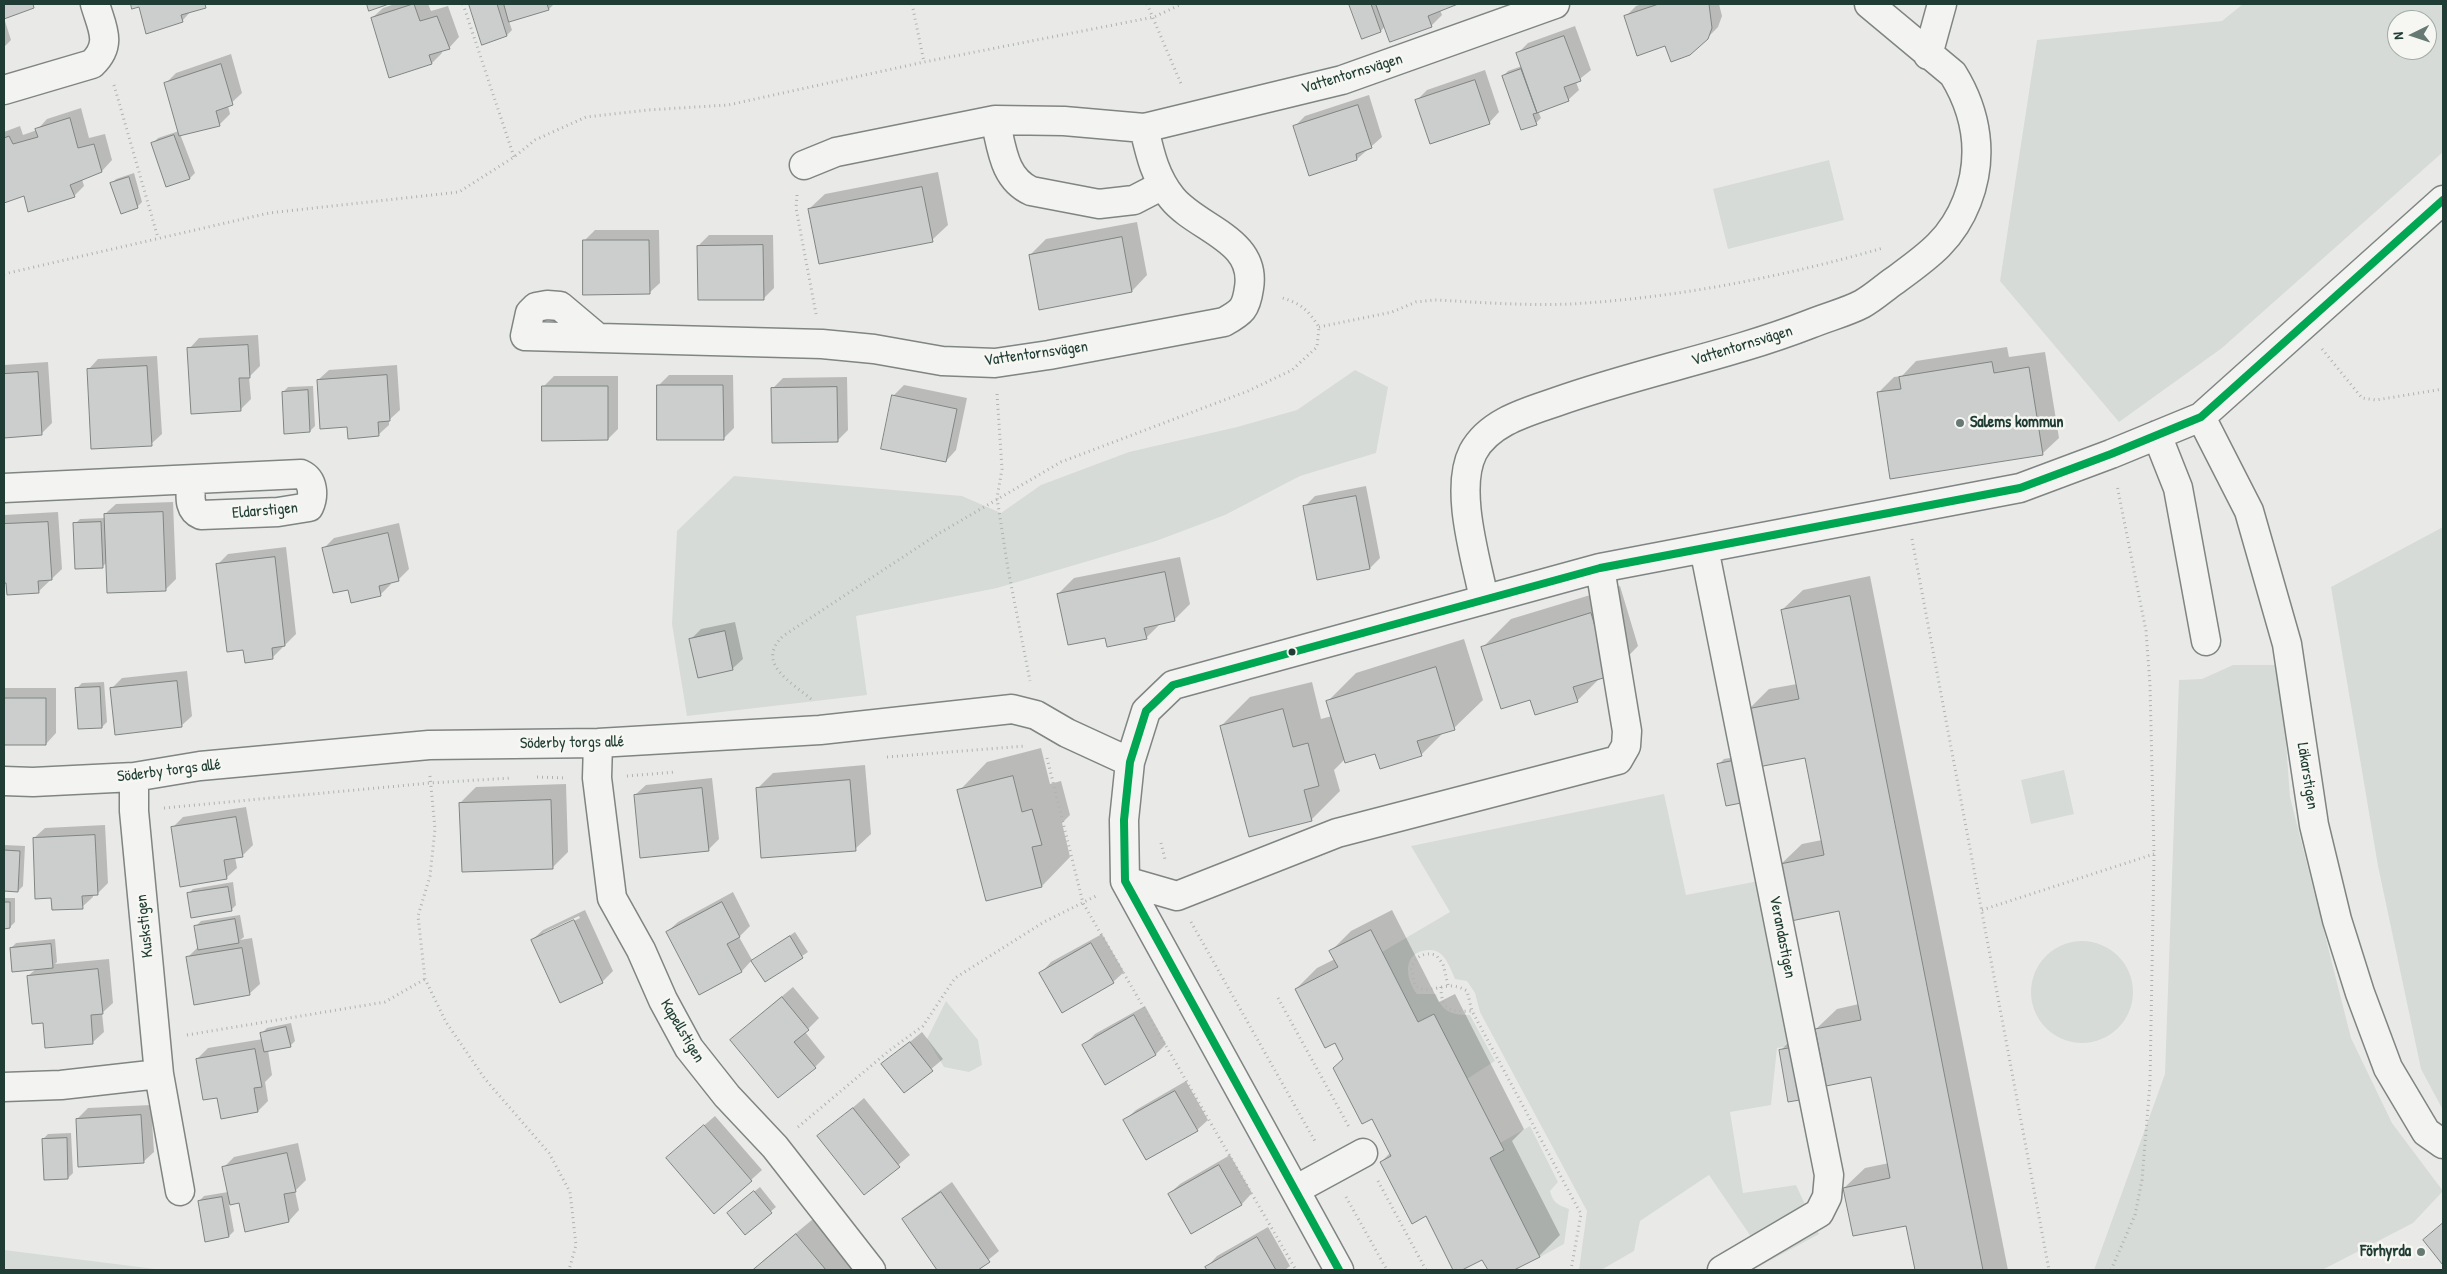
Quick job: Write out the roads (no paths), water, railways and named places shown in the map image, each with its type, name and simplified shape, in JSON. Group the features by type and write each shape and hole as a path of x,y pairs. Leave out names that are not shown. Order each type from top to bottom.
{"street":[{"path":"4,90 92,64 102,55 105,42 95,4"},
{"name":"Vattentornsvägen","path":"804,165 836,152 995,120 1064,121 1144,128 1342,80 1555,4"},
{"name":"Vattentornsvägen","path":"1484,599 1465,496 1465,473 1474,450 1488,435 1511,418 1580,393 1766,341 1862,304 1942,244 1960,220 1972,190 1978,160 1973,114 1953,74 1869,4"},
{"path":"1928,55 1942,4"},
{"path":"995,120 1010,175 1020,186 1030,191 1099,204 1134,200 1163,185"},
{"name":"Vattentornsvägen","path":"598,338 822,344 874,349 942,361 995,363 1049,355 1224,322 1242,312 1249,293 1251,276 1246,260 1235,246 1174,200 1163,185 1151,161 1144,128"},
{"path":"1339,1270 1125,881 1124,820 1130,762 1146,711 1173,685 1600,568 2020,488 2110,454 2201,417 2443,200"},
{"name":"Läkarstigen","path":"2201,417 2249,511 2287,644 2314,825 2337,920 2360,993 2388,1068 2435,1138 2443,1164"},
{"path":"2157,435 2178,488 2206,641"},
{"path":"4,488 190,480"},
{"name":"Verandastigen","path":"1704,548 1829,1175 1828,1197 1819,1213 1722,1270"},
{"path":"1125,881 1177,896 1337,833 1618,760 1626,746 1627,731 1600,568"},
{"name":"Söderby torgs allé","path":"4,781 33,782 134,777 200,766 429,744 598,743 820,730 1012,710 1036,715 1067,734 1130,762"},
{"name":"Kapellstigen","path":"598,743 597,778 612,898 641,950 663,1000 689,1048 728,1096 775,1147 871,1270"},
{"name":"Kuskstigen","path":"134,777 134,811 159,1074 180,1191"},
{"path":"4,1087 61,1086 159,1074"},
{"path":"1295,1190 1363,1153"}],"place":[{"name":"Salems kommun","path":"1960,423"},
{"name":"Förhyrda","path":"2421,1252"}]}
